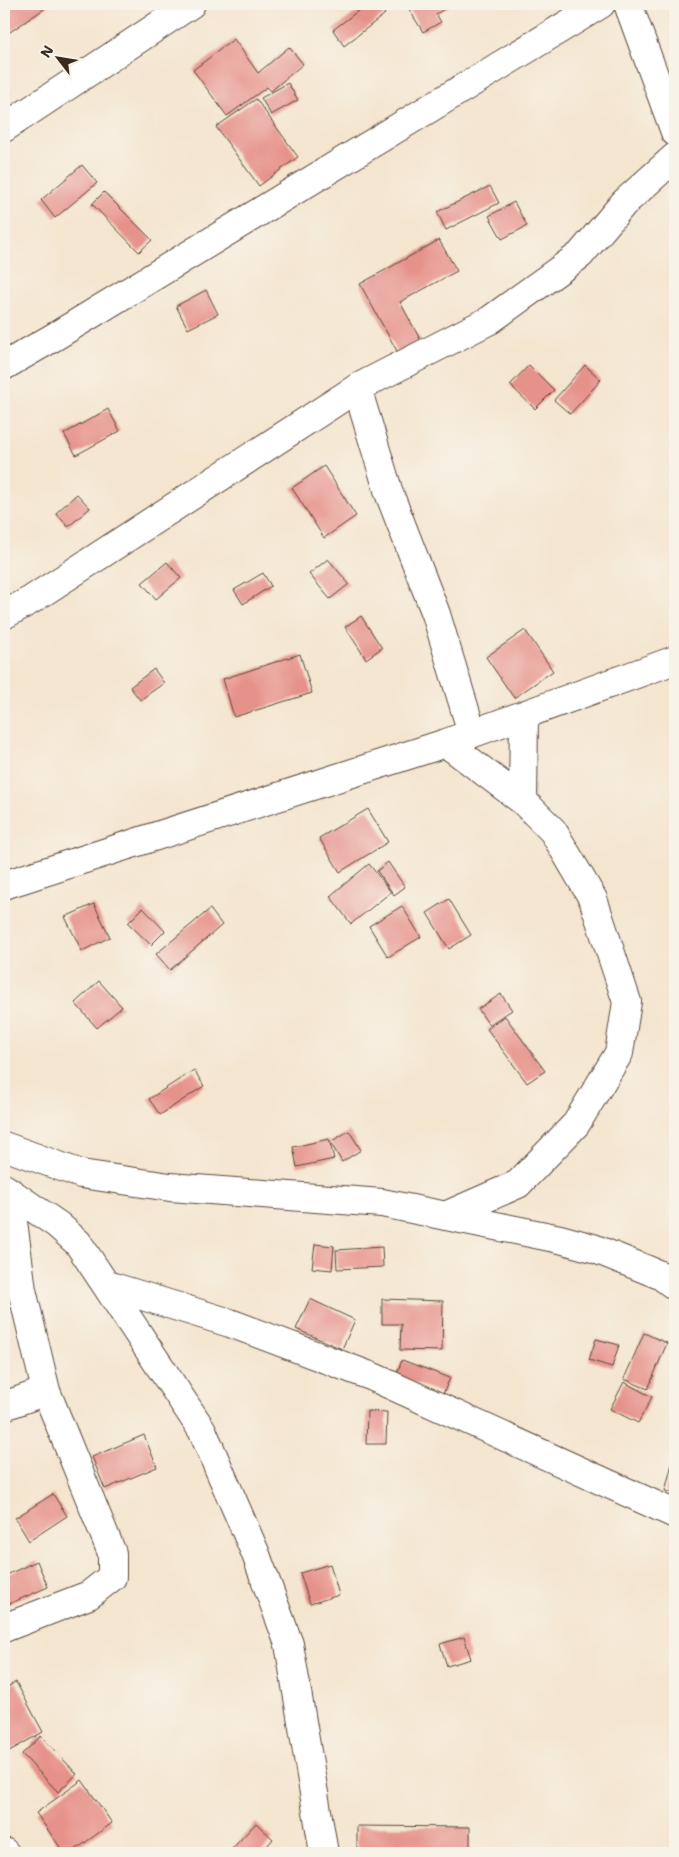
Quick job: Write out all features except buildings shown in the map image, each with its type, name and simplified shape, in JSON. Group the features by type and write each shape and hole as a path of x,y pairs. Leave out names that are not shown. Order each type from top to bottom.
{"street":[{"path":"4,128 191,4"},
{"path":"4,366 601,4"},
{"path":"628,4 675,132"},
{"path":"4,615 357,388 490,320 580,255 624,203 675,157"},
{"path":"357,388 390,493 436,614 472,734"},
{"path":"4,885 446,743 675,660"},
{"path":"523,801 524,715"},
{"path":"445,1216 518,1184 576,1124 620,1053 627,1002 593,898 553,831 523,801 446,743"},
{"path":"4,1146 82,1174 170,1187 382,1203 560,1239 593,1248 660,1275 675,1286"},
{"path":"6,1189 58,1225 78,1244 107,1284 202,1430 255,1552 289,1644 324,1853"},
{"path":"4,1628 89,1595 112,1577 112,1553 46,1391 22,1290 6,1189"},
{"path":"107,1284 230,1323 373,1377 675,1514"},
{"path":"4,1406 46,1391"}]}
